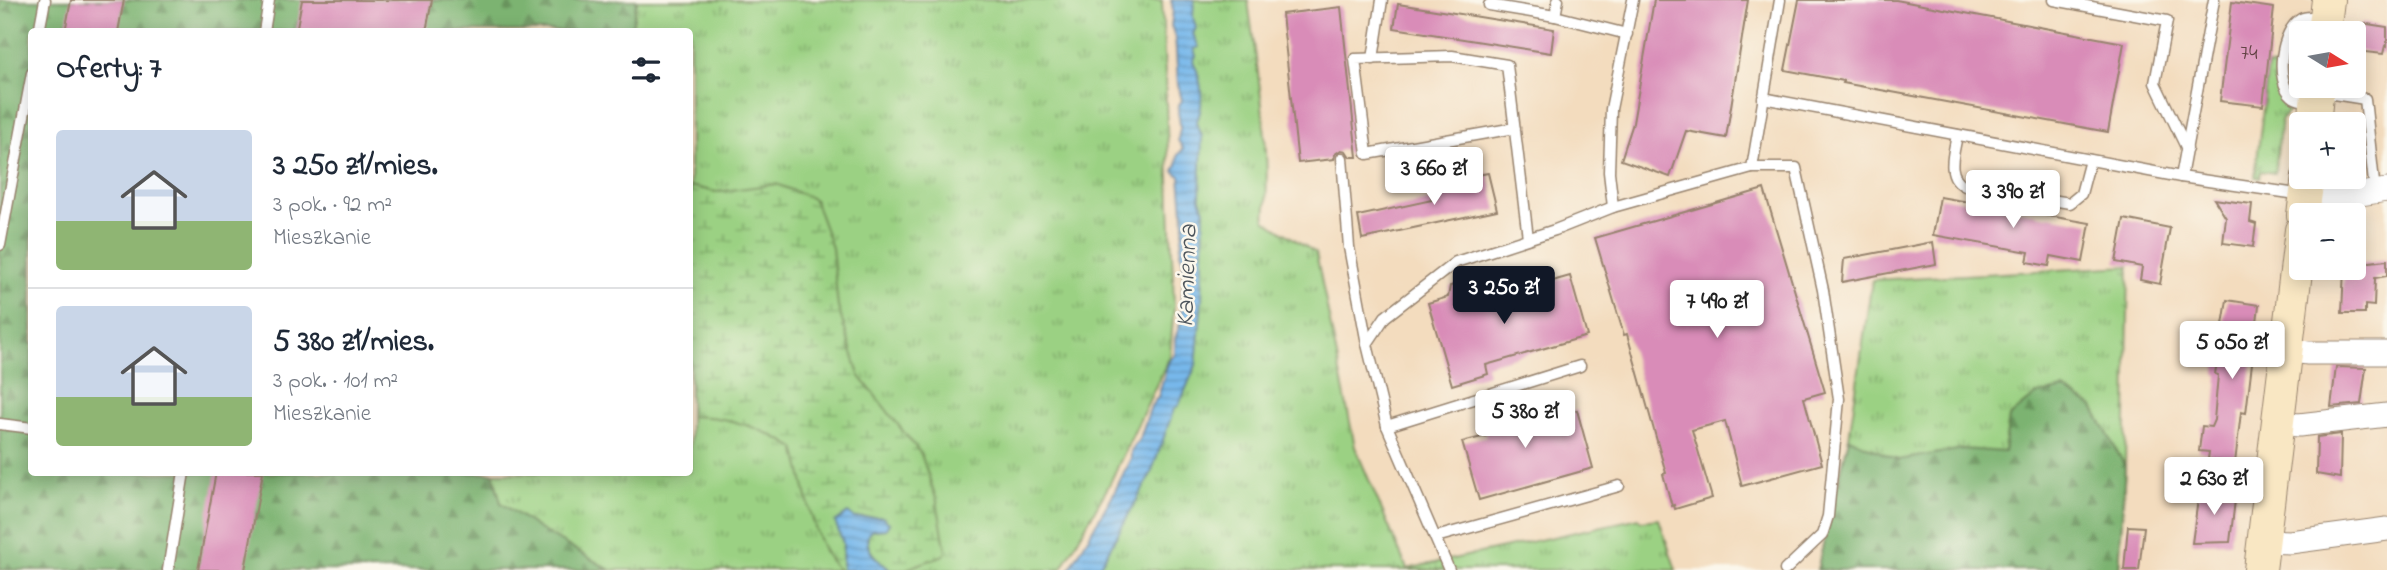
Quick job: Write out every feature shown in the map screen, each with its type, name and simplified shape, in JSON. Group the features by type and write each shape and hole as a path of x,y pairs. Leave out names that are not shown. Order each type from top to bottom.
{"street":[{"path":"2306,196 2326,199 2381,191"},
{"path":"2261,556 2295,280"},
{"path":"2286,350 2308,353 2387,353"},
{"path":"2277,423 2299,425 2387,415"},
{"path":"2261,556 2290,542 2387,529"}],"lane":[{"path":"40,28 45,0"},
{"path":"265,28 269,0"},
{"path":"1373,59 1382,0"},
{"path":"1555,16 1558,0"},
{"path":"1613,207 1609,139 1611,109 1633,0"},
{"path":"1752,168 1780,0"},
{"path":"2054,0 2167,21 2155,83 2187,149"},
{"path":"2181,177 2214,0"},
{"path":"1489,5 1555,16 1626,34"},
{"path":"2326,17 2308,17 2298,21 2286,38 2282,58 2284,79 2289,93 2299,100 2365,99 2381,191"},
{"path":"1515,128 1367,154 1355,59 1452,56 1507,65 1515,128 1528,238"},
{"path":"0,245 28,94"},
{"path":"1763,98 2181,177 2306,196"},
{"path":"1957,135 1954,176 1958,182 1978,188 2070,203 2081,194 2090,160"},
{"path":"1342,158 1349,247 1367,344 1387,426 1449,570"},
{"path":"1367,344 1385,317 1456,262 1613,207 1752,168 1796,168 1823,290 1839,399 1828,516 1822,535 1785,570"},
{"path":"1387,426 1580,366"},
{"path":"0,424 28,428"},
{"path":"168,570 183,476"},
{"path":"1436,537 1619,486"}],"green space":[{"path":"0,0 637,0 632,28 28,28 28,476 494,476 501,503 539,529 610,570 0,570"},
{"path":"637,0 1162,0 1174,305 1170,356 1109,485 1061,570 610,570 539,529 501,503 494,476 693,476 693,28 632,28"},
{"path":"1184,0 1248,0 1265,137 1265,220 1316,253 1355,447 1407,569 1639,518 1641,521 1659,519 1676,570 1089,570 1189,357"},
{"path":"2268,66 2276,67 2280,89 2291,103 2291,108 2281,120 2275,173 2260,171 2259,178 2255,177"},
{"path":"776,184 814,199 832,248 838,307 859,375 921,454 937,501 946,552 944,555 904,570 890,570 873,555 868,546 868,534 872,530 886,529 882,517 854,518 836,522 843,543 842,570 839,570 830,560 816,531 795,448 745,425 718,418 693,416 693,187 716,192"},
{"path":"2129,266 2125,466 2119,570 1817,570 1849,438 1872,280"},
{"path":"2064,389 2093,407 2125,466 2119,570 1817,570 1849,438 1898,460 1963,449 2004,452 2009,417 2036,395"}],"water":[{"name":"Kamienna","path":"1171,0 1194,0 1193,17 1196,28 1193,34 1199,47 1194,49 1196,56 1193,61 1201,92 1201,108 1196,123 1202,136 1200,198 1204,210 1202,301 1196,365 1179,405 1174,409 1150,476 1097,570 1069,570 1115,491 1131,458 1131,451 1140,438 1151,406 1158,397 1168,363 1175,354 1175,339 1181,321 1183,261 1180,252 1184,224 1180,176 1174,171 1178,155 1183,149 1178,140 1178,111 1182,100 1178,85 1175,35 1171,26"},
{"path":"848,513 854,518 882,517 889,523 886,529 872,530 867,540 873,555 890,570 842,570 843,543 835,522"}],"building":[{"path":"71,0 124,0 119,28 66,28"},
{"path":"302,0 432,0 427,28 297,28"},
{"path":"1654,0 1748,0 1726,138 1686,131 1670,177 1621,160 1633,123"},
{"path":"1799,0 1896,0 2124,43 2108,132 1785,70"},
{"path":"2232,2 2274,8 2263,106 2220,101"},
{"path":"1398,4 1554,29 1551,53 1394,28"},
{"path":"1341,7 1357,157 1350,157 1346,151 1341,150 1335,154 1334,159 1298,163 1282,14"},
{"path":"2366,24 2387,27 2387,47 2385,46 2383,54 2366,52"},
{"path":"1488,173 1497,210 1362,239 1358,216 1432,200 1429,185"},
{"path":"1764,189 1825,392 1804,398 1822,464 1742,486 1725,421 1692,430 1712,498 1675,509 1663,474 1666,473 1627,334 1624,335 1595,238"},
{"path":"1940,197 2090,223 2083,262 2051,256 2049,266 2027,262 2029,252 1933,235"},
{"path":"2214,199 2252,204 2250,222 2256,224 2253,247 2223,243 2226,218"},
{"path":"2124,219 2170,228 2160,284 2140,280 2142,267 2116,262"},
{"path":"1933,242 1936,264 1842,282 1844,259"},
{"path":"2387,260 2387,276 2375,278 2374,306 2365,305 2365,313 2342,313 2343,280 2366,280 2366,263"},
{"path":"1570,276 1587,336 1486,365 1488,374 1452,385 1428,303 1448,297 1450,286 1462,283 1468,305"},
{"path":"2227,300 2259,305 2246,413 2241,412 2235,463 2208,459 2209,452 2199,451 2202,426 2211,427 2214,420 2218,375 2215,374"},
{"path":"2336,367 2366,368 2361,404 2331,407"},
{"path":"1526,399 1533,423 1577,410 1593,468 1479,500 1462,442 1486,436 1479,413"},
{"path":"2341,434 2340,478 2316,474 2317,437"},
{"path":"215,476 262,476 245,570 198,570"},
{"path":"2199,492 2236,492 2230,542 2192,543"},
{"path":"2128,526 2144,527 2139,570 2124,570"}]}
